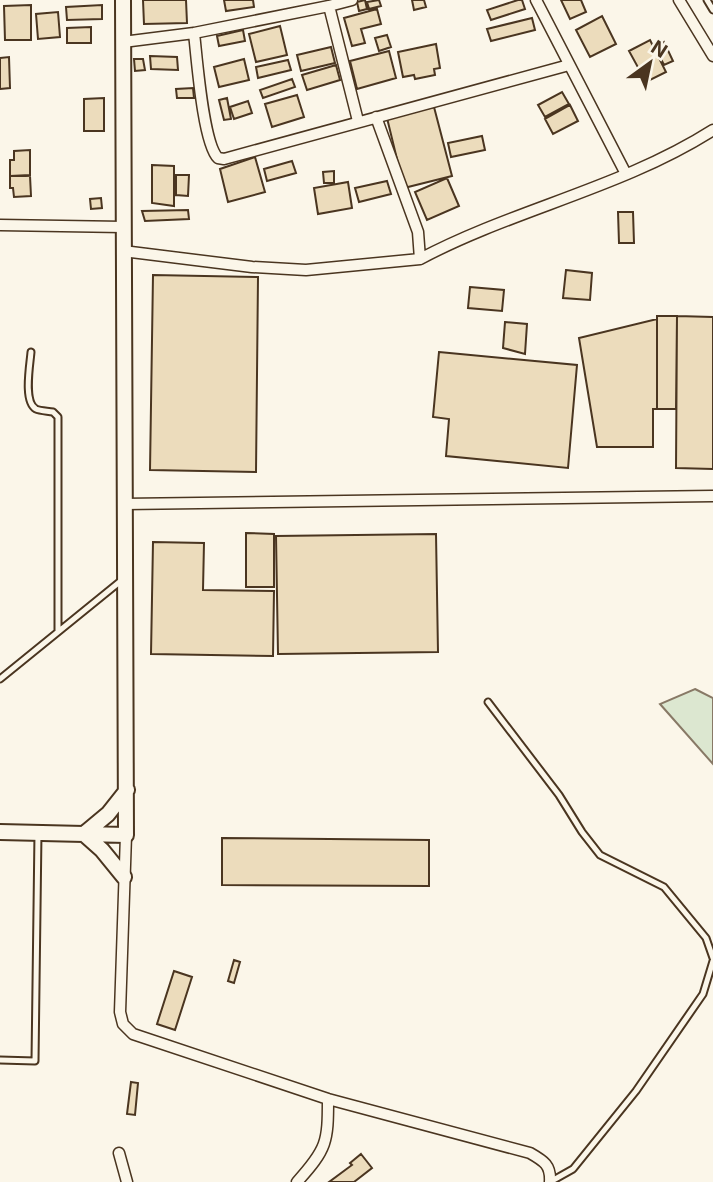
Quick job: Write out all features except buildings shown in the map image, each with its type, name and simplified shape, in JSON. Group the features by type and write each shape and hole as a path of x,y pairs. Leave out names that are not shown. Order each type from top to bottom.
{"street":[{"path":"123,0 127,790 120,1012 123,1024 133,1034 328,1099 530,1153 545,1162 550,1170 550,1182"},
{"path":"123,42 194,33 352,0"},
{"path":"536,0 626,174"},
{"path":"679,0 713,56"},
{"path":"330,6 358,121"},
{"path":"194,33 208,134 213,153 224,159 569,65"},
{"path":"376,117 418,232 419,259"},
{"path":"123,251 252,267 306,270 419,259 452,242 626,174 713,130"},
{"path":"0,225 123,227"},
{"path":"124,504 713,496"},
{"path":"84,834 108,814 127,790"},
{"path":"0,832 126,835"},
{"path":"84,834 102,850 124,877"},
{"path":"298,1182 314,1164 328,1138 328,1099"},
{"path":"119,1153 127,1182"}],"lane":[{"path":"707,0 713,10"},
{"path":"31,352 28,390 30,404 37,410 53,412 58,417 58,630"},
{"path":"0,679 125,578"},
{"path":"488,702 559,795 600,855 664,887 706,938 713,960 703,994 636,1091 573,1169 550,1182"},
{"path":"0,1060 35,1061 38,832"}],"green space":[{"path":"695,689 713,698 713,764 660,704"}]}
